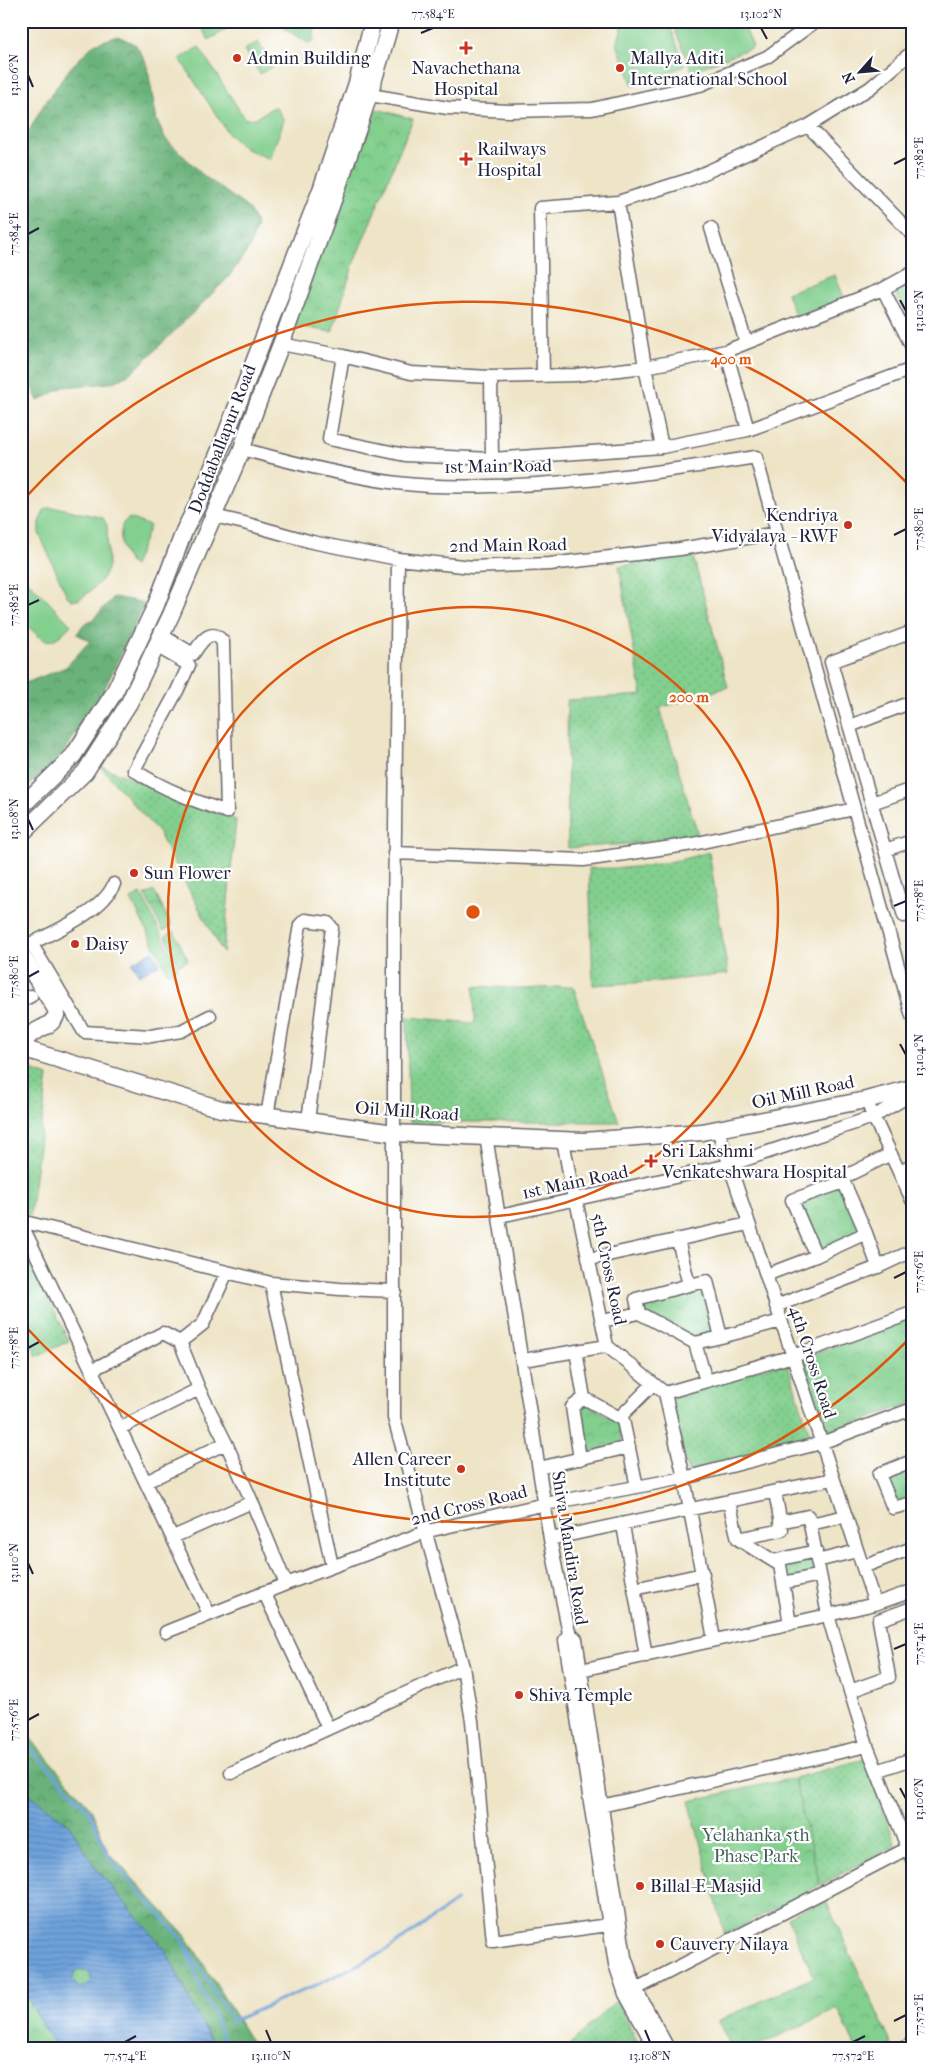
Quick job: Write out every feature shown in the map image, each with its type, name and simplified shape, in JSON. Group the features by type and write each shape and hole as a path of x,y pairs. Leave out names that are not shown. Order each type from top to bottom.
{"main road":[{"name":"Doddaballapur Road","path":"21,806 73,756 114,693 158,599 228,430 321,190 357,83 373,21"},
{"name":"Doddaballapur Road","path":"21,834 85,772 129,703 175,606 242,449 250,423 281,344 370,94 391,21"},
{"path":"158,599 175,606"},
{"path":"24,948 61,1006"},
{"name":"Oil Mill Road","path":"61,1006 53,1022 26,1039 25,1046 30,1052 221,1109 394,1133 584,1141 718,1130 866,1100 912,1088"}],"street":[{"path":"370,94 448,108 509,111 592,109 700,85 768,57 816,21"},
{"path":"543,374 540,208 618,202 690,180 808,126 870,88 912,52"},
{"path":"808,126 912,234"},
{"path":"618,202 645,367 662,448"},
{"path":"711,228 746,343"},
{"path":"281,344 343,356 411,373 491,377 576,374 645,367 726,351 883,289 912,273"},
{"path":"883,289 912,347"},
{"path":"726,351 748,430"},
{"path":"343,356 328,439 405,455 492,459 662,448 748,430 912,369"},
{"path":"491,377 492,459"},
{"name":"1st Main Road","path":"242,449 316,469 399,484 466,486 541,485 652,473 756,457 777,533"},
{"name":"2nd Main Road","path":"214,516 312,542 398,559 472,567 550,564 680,549 777,533"},
{"path":"777,533 912,1016"},
{"path":"398,559 394,853 394,1418 463,1667 472,1722 493,1941 608,1925"},
{"path":"912,632 831,662 904,916 912,913"},
{"path":"214,636 221,638 227,812 193,800 146,778 134,770 177,691 191,659 203,639 214,636"},
{"path":"159,640 191,659"},
{"path":"850,726 912,702"},
{"path":"872,803 912,789"},
{"path":"394,853 584,860 693,844 854,809"},
{"path":"885,850 912,842"},
{"path":"24,948 80,917 110,894 114,884"},
{"path":"267,1116 300,925 305,920 328,923 332,928 308,1121"},
{"path":"61,1006 84,1032 151,1036 181,1031 210,1016"},
{"name":"1st Main Road","path":"500,1216 729,1165 873,1117 912,1094"},
{"path":"866,1100 912,1200"},
{"name":"4th Cross Road","path":"718,1130 875,1604"},
{"name":"Shiva Mandira Road","path":"486,1136 550,1539 569,1633 565,1640 595,1807 608,1925 615,1964 630,1991"},
{"name":"5th Cross Road","path":"563,1140 575,1200 590,1259 607,1346"},
{"path":"878,1267 866,1233 842,1178 891,1154"},
{"path":"899,1172 912,1166"},
{"path":"816,1256 792,1200 844,1182"},
{"path":"21,1222 271,1283 340,1289 395,1291"},
{"path":"21,1222 209,1614"},
{"path":"590,1259 748,1224"},
{"path":"766,1275 816,1256 866,1233"},
{"path":"678,1240 689,1285"},
{"path":"776,1306 912,1252"},
{"path":"180,1342 204,1324 227,1272"},
{"path":"640,1313 636,1299 707,1281 721,1337"},
{"path":"271,1283 332,1566"},
{"path":"602,1321 640,1313 695,1343 781,1321"},
{"path":"665,1393 792,1356 912,1313"},
{"path":"92,1370 163,1333 180,1342 199,1389 226,1443 252,1502 286,1584"},
{"path":"695,1343 706,1382"},
{"path":"523,1360 607,1346 665,1393 684,1478 714,1639"},
{"path":"576,1351 584,1398"},
{"path":"619,1418 653,1384"},
{"path":"120,1428 199,1389"},
{"path":"584,1398 623,1420 637,1487"},
{"path":"580,1458 572,1407 584,1398"},
{"name":"2nd Cross Road","path":"166,1632 264,1592 426,1532 545,1504 684,1478 821,1443 912,1409"},
{"path":"146,1482 226,1443"},
{"path":"540,1468 629,1447"},
{"path":"912,1461 880,1474 893,1508 912,1502"},
{"path":"550,1539 834,1479"},
{"path":"738,1539 782,1530 775,1492"},
{"path":"172,1537 252,1502"},
{"path":"729,1502 738,1539 780,1565 790,1624"},
{"path":"630,1991 910,1851 867,1746 828,1615 808,1516 780,1522"},
{"path":"810,1524 846,1516"},
{"path":"623,1525 646,1656"},
{"path":"862,1567 912,1548"},
{"path":"773,1561 857,1551"},
{"path":"634,1589 702,1574"},
{"path":"783,1583 820,1575"},
{"path":"581,1670 875,1604 912,1591"},
{"path":"264,1592 328,1728"},
{"path":"850,1690 889,1677 879,1620 912,1608"},
{"path":"569,1633 576,1639 595,1807 630,1991 655,2048"},
{"path":"232,1773 463,1667"},
{"path":"595,1807 867,1746"},
{"path":"877,1771 912,1759"},
{"path":"630,1991 668,2048"},
{"path":"904,2048 912,2044"}],"green space":[{"path":"197,21 221,21 226,29 209,40"},
{"path":"289,21 314,21 314,41 310,44 285,29 284,27"},
{"path":"624,21 742,21 753,47 692,71 674,28 671,29 685,66 633,86 617,44"},
{"path":"118,36 136,45 147,64 157,121 165,138 203,175 249,209 257,225 250,247 228,278 137,368 121,379 109,383 64,387 38,401 21,356 21,145 44,104 71,67 94,44"},
{"path":"258,42 273,66 260,74 244,50"},
{"path":"199,47 245,119 256,118 275,106 284,120 270,159 246,149 230,136 180,59"},
{"path":"377,109 413,119 354,262 332,332 284,324"},
{"path":"835,275 845,300 796,318 787,293"},
{"path":"912,283 912,326 894,291"},
{"path":"60,508 103,518 107,525 108,566 104,576 96,586 78,600 72,600 67,596 39,533 39,522 45,509"},
{"path":"129,518 150,526 134,566 123,552 121,541 123,523"},
{"path":"693,556 728,687 660,708 698,835 628,844 568,848 567,700 642,695 619,566"},
{"path":"21,574 71,625 63,633 50,641 40,637 21,620"},
{"path":"114,597 145,603 104,690 64,752 21,793 21,685 66,667 90,641 77,634 83,625 93,619"},
{"path":"100,766 236,820 223,953 158,832"},
{"path":"709,852 728,974 653,982 593,985 589,868 620,868 650,865"},
{"path":"154,891 172,926 163,931 145,895"},
{"path":"141,894 178,968 168,973 131,899"},
{"path":"174,931 188,960 179,965 165,936"},
{"path":"474,986 526,989 573,986 619,1122 409,1122 407,1017 475,1023"},
{"path":"21,1066 48,1076 30,1216 21,1214"},
{"path":"842,1184 863,1230 818,1251 797,1201"},
{"path":"21,1240 69,1341 37,1356 21,1322"},
{"path":"705,1284 718,1334 696,1339 643,1312 640,1300"},
{"path":"912,1317 912,1403 828,1433 802,1358"},
{"path":"787,1362 811,1438 688,1472 669,1393"},
{"path":"585,1402 618,1422 623,1446 584,1453 576,1409"},
{"path":"912,1465 912,1499 895,1504 884,1475"},
{"path":"811,1554 816,1574 787,1581 782,1561"},
{"path":"21,1727 92,1810 108,1852 187,1937 255,2048 216,2048 199,2019 166,1951 97,1870 69,1824 21,1788"},
{"path":"865,1759 896,1845 820,1885 794,1778"},
{"name":"Yelahanka 5th Phase Park","path":"794,1778 820,1885 725,1935 689,1801"},
{"path":"825,1899 892,2045 886,2048 856,2048 838,2009 752,2048 731,2048 718,2021 814,1977 787,1917"},
{"path":"82,1969 88,1972 91,1978 88,1984 82,1987 76,1984 73,1978 76,1972"},
{"path":"21,1986 55,2048 21,2048"},
{"path":"617,2000 640,2048 571,2048 568,2046"}],"water":[{"path":"153,951 160,964 139,975 132,962"},
{"path":"21,1788 69,1824 97,1870 166,1951 199,2019 216,2048 55,2048 21,1986","holes":["80,1969 87,1971 91,1976 89,1983 84,1987 77,1986 73,1980 74,1973"]}],"waterway":[{"path":"21,1738 90,1812 108,1857 183,1940 202,1991 215,2016 221,2035 229,2048"},
{"path":"188,1949 232,2021 321,1983 387,1950 456,1901"}],"place":[{"name":"Navachethana Hospital","path":"466,48"},
{"name":"Admin Building","path":"237,58"},
{"name":"Mallya Aditi International School","path":"620,68"},
{"name":"Railways Hospital","path":"466,159"},
{"name":"Kendriya Vidyalaya - RWF","path":"848,525"},
{"name":"Sun Flower","path":"134,873"},
{"name":"Daisy","path":"75,944"},
{"name":"Sri Lakshmi Venkateshwara Hospital","path":"651,1161"},
{"name":"Allen Career Institute","path":"461,1469"},
{"name":"Shiva Temple","path":"519,1695"},
{"name":"Billal-E-Masjid","path":"640,1886"},
{"name":"Cauvery Nilaya","path":"660,1944"}]}
